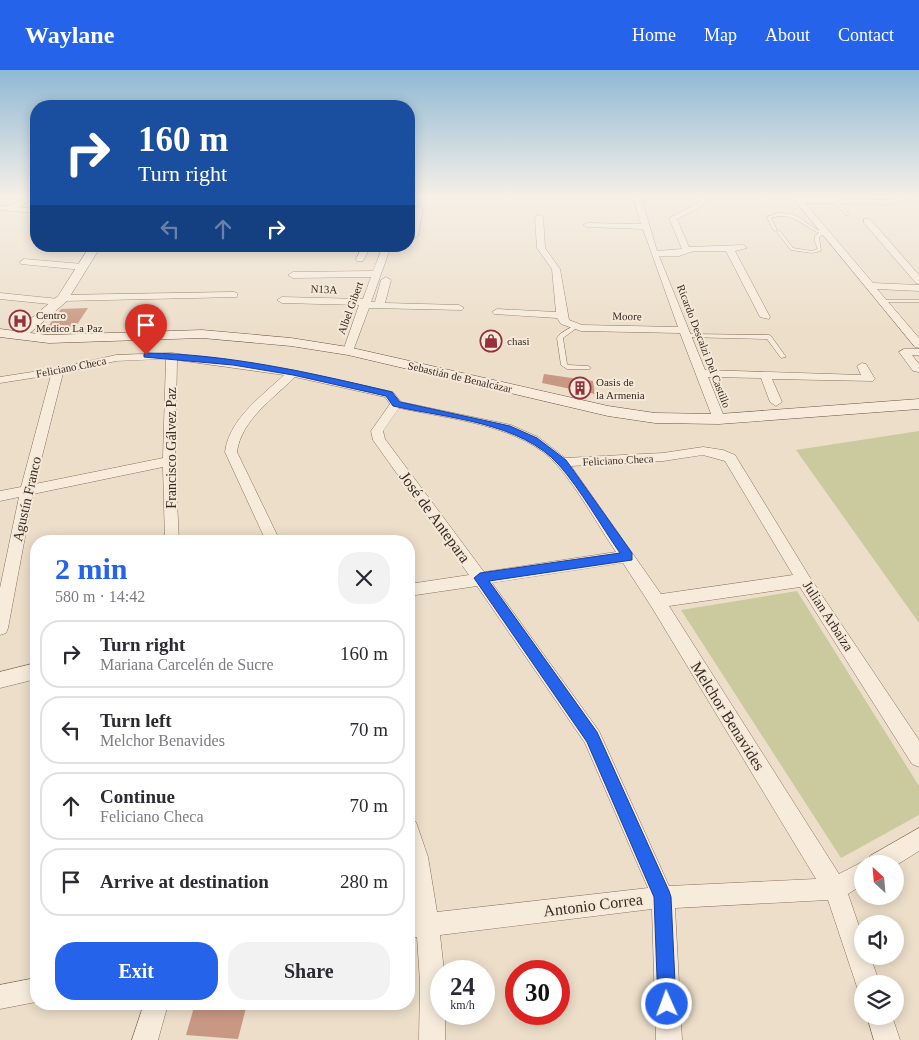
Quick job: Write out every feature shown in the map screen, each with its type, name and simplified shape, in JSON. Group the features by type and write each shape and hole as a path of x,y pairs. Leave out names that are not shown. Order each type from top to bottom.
{"main road":[{"path":"18,336 61,300 92,252"},
{"name":"Sebastián de Benalcázar","path":"0,333 49,339 202,334 291,342 348,351 631,416 687,420 719,419 919,404"}],"street":[{"path":"541,242 541,248 556,269 563,320 572,326"},
{"name":"Ricardo Descalzi Del Castillo","path":"651,242 719,419"},
{"path":"681,242 684,250"},
{"path":"831,242 915,336 919,345"},
{"path":"885,242 919,281"},
{"path":"729,248 765,317"},
{"path":"654,251 743,248"},
{"path":"360,259 364,252"},
{"name":"Albel Gibert","path":"348,351 385,252"},
{"path":"24,262 82,267"},
{"path":"293,274 376,274"},
{"path":"379,306 386,280"},
{"path":"871,286 919,288"},
{"path":"0,296 61,300 234,295"},
{"name":"N13A","path":"282,300 379,306 459,308"},
{"path":"497,312 562,315"},
{"name":"Moore","path":"572,326 686,333"},
{"path":"917,370 904,352 919,352"},
{"name":"Feliciano Checa","path":"0,380 58,371 116,358 172,356 293,373 389,394 394,398 396,404 507,428 534,440 562,462 663,457 713,452 730,458 740,473"},
{"name":"Francisco Gálvez Paz","path":"172,356 169,461 172,535"},
{"path":"701,373 869,379 862,366"},
{"name":"Agustín Franco","path":"0,628 27,490 58,371"},
{"path":"270,535 231,452 230,444 237,430 293,373"},
{"path":"765,375 776,402"},
{"name":"José de Antepara","path":"396,404 377,431 379,440 480,578 592,737 663,897 668,1040"},
{"path":"0,496 169,461"},
{"name":"Melchor Benavides","path":"562,462 657,601 835,890 865,975"},
{"name":"Julian Arbaiza","path":"740,473 804,580 919,757"},
{"path":"415,589 628,556"},
{"path":"657,601 804,580"},
{"path":"0,680 30,672"},
{"path":"893,855 919,839"},
{"path":"415,847 419,925 434,1004 432,1040"},
{"name":"Antonio Correa","path":"419,925 663,897 835,890 854,878"},
{"path":"0,997 30,991"},
{"path":"145,1040 154,1010"},
{"path":"882,1025 887,1040"}],"lane":[{"path":"786,242 792,249 812,252 820,250 817,242"},
{"path":"883,301 919,301"},
{"path":"572,326 560,338 564,364 567,367 588,368"},
{"path":"686,333 769,337 783,357"}],"green space":[{"path":"919,431 919,623 796,450"},
{"path":"797,591 919,786 919,815 841,858 681,610"}],"building":[{"path":"88,308 76,326 47,328 61,309"},
{"name":"Oasis de la Armenia","path":"544,374 593,381 595,394 542,383"},
{"path":"193,1010 245,1010 238,1039 186,1035"}],"place":[{"name":"Centro Medico La Paz","path":"20,321"},
{"name":"chasi","path":"491,341"},
{"name":"Oasis de la Armenia","path":"580,388"}],"route":[{"path":"146,355 233,363 293,373 389,394 394,398 396,404 507,428 534,440 562,462 628,556 480,578 592,737 663,897 667,1004"}]}
